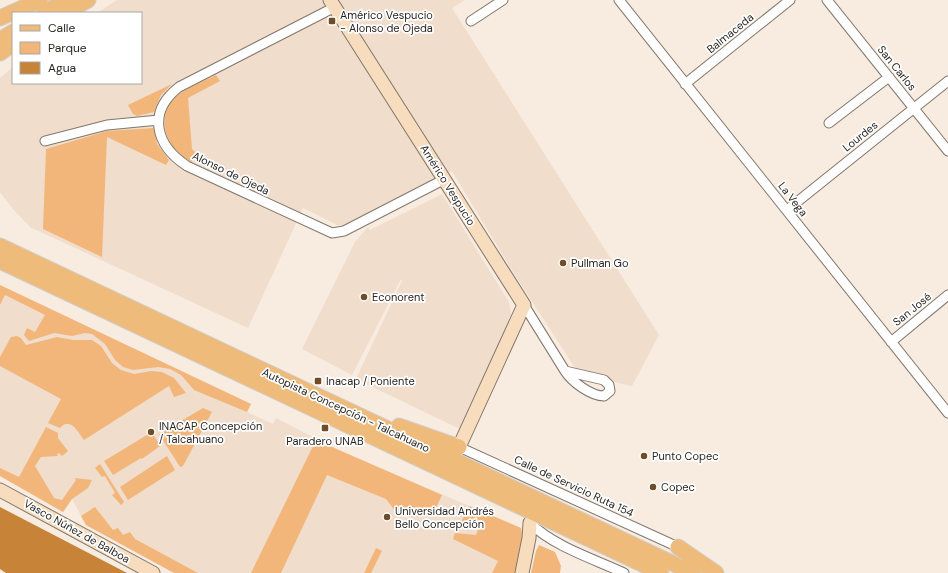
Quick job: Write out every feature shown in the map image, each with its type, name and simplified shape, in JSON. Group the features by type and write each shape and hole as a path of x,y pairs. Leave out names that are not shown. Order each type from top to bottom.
{"main road":[{"path":"13,12 40,0"},
{"path":"46,12 66,0"},
{"path":"67,12 88,0"},
{"path":"0,18 12,13"},
{"path":"4,48 12,34"},
{"name":"Autopista Concepción - Talcahuano","path":"3,251 361,416 693,573"},
{"name":"Autopista Concepción - Talcahuano","path":"3,251 511,502 661,573"},
{"path":"361,416 412,430 459,447"},
{"path":"511,502 530,523"},
{"path":"678,547 716,573"}],"street":[{"path":"471,21 503,0"},
{"name":"La Vega","path":"619,0 948,412"},
{"name":"Balmaceda","path":"686,84 790,0"},
{"name":"San Carlos","path":"827,0 948,151"},
{"name":"Alonso de Ojeda","path":"332,4 179,87 165,102 159,120 159,132 164,144 180,161 324,231 332,233 344,231 445,179"},
{"name":"Américo Vespucio","path":"332,4 445,179 564,371"},
{"path":"829,123 889,77"},
{"name":"Lourdes","path":"787,210 948,81"},
{"path":"45,141 102,126 159,120"},
{"name":"San José","path":"891,342 948,295"},
{"path":"459,447 524,305"},
{"name":"Calle de Servicio Ruta 154","path":"459,447 678,547"},
{"name":"Vasco Núñez de Balboa","path":"0,490 153,573"},
{"path":"522,573 529,538 530,523"},
{"path":"530,523 541,533 555,541 624,573"}],"shaded area":[{"path":"117,0 465,0 452,8 659,335 632,386 579,374 513,272 452,171 352,226 337,225 303,208 248,328 30,227 0,192 0,78 12,68 12,84 142,84 142,12 99,12"},
{"path":"442,194 509,302 511,314 462,430 356,379 402,281 401,279 352,375 302,349 355,242 368,227 370,230"},
{"name":"INACAP Concepción / Talcahuano","path":"8,289 251,404 247,412 273,424 276,418 338,450 521,528 522,536 515,573 174,573 86,525 72,499 63,512 0,476 0,305"}],"green space":[{"path":"216,75 220,81 188,98 192,149 195,152 192,162 175,150 170,142 166,132 166,112 170,103 182,92"},
{"path":"172,84 161,95 154,112 137,116 133,114 128,105"},
{"path":"154,128 157,144 169,160 166,165 107,137 102,257 43,229 46,149 107,131"},
{"path":"0,285 251,404 247,412 194,390 181,375 170,369 158,367 133,370 123,367 115,360 105,344 92,334 85,333 72,336 54,333 29,341 24,335 27,328 35,332 45,315 5,295 0,305"},
{"path":"17,336 21,338 26,345 57,337 73,340 92,340 101,346 112,363 121,370 134,374 151,371 162,372 174,378 186,393 174,397 169,386 84,440 74,426 70,424 64,425 60,428 48,423 61,399 0,366 0,357 11,337"},
{"path":"203,408 212,412 183,466 180,467 159,434"},
{"path":"46,427 58,433 58,438 68,451 62,456 59,453 57,454 58,456 41,457 35,466 54,498 62,500 76,480 74,478 92,480 88,488 72,499 63,512 0,476 0,468 19,477"},
{"path":"152,432 160,446 142,459 141,458 113,475 104,461"},
{"path":"316,440 442,495 433,514 422,510 412,517 400,515 386,499 327,475 281,573 251,573"},
{"path":"167,456 175,470 128,500 120,487"},
{"path":"100,464 124,502 121,505 112,495 115,493 105,476 102,477 95,468"},
{"path":"469,506 521,528 522,536 515,573 492,573 498,561 453,539 455,533 476,535 478,529 461,522"},
{"path":"95,507 113,530 118,528 123,535 130,532 135,539 198,573 174,573 86,525 81,516"},
{"path":"539,545 555,552 561,566 560,573 531,573 536,551"},
{"path":"376,548 382,551 371,573 364,573"}],"water":[{"path":"0,507 127,573 6,573 0,569"}],"place":[{"name":"Américo Vespucio - Alonso de Ojeda","path":"332,21"},
{"name":"Pullman Go","path":"563,263"},
{"name":"Econorent","path":"364,297"},
{"name":"Inacap / Poniente","path":"318,381"},
{"name":"Paradero UNAB","path":"325,428"},
{"name":"INACAP Concepción / Talcahuano","path":"151,432"},
{"name":"Punto Copec","path":"644,456"},
{"name":"Copec","path":"653,487"},
{"name":"Universidad Andrés Bello Concepción","path":"387,517"}]}
